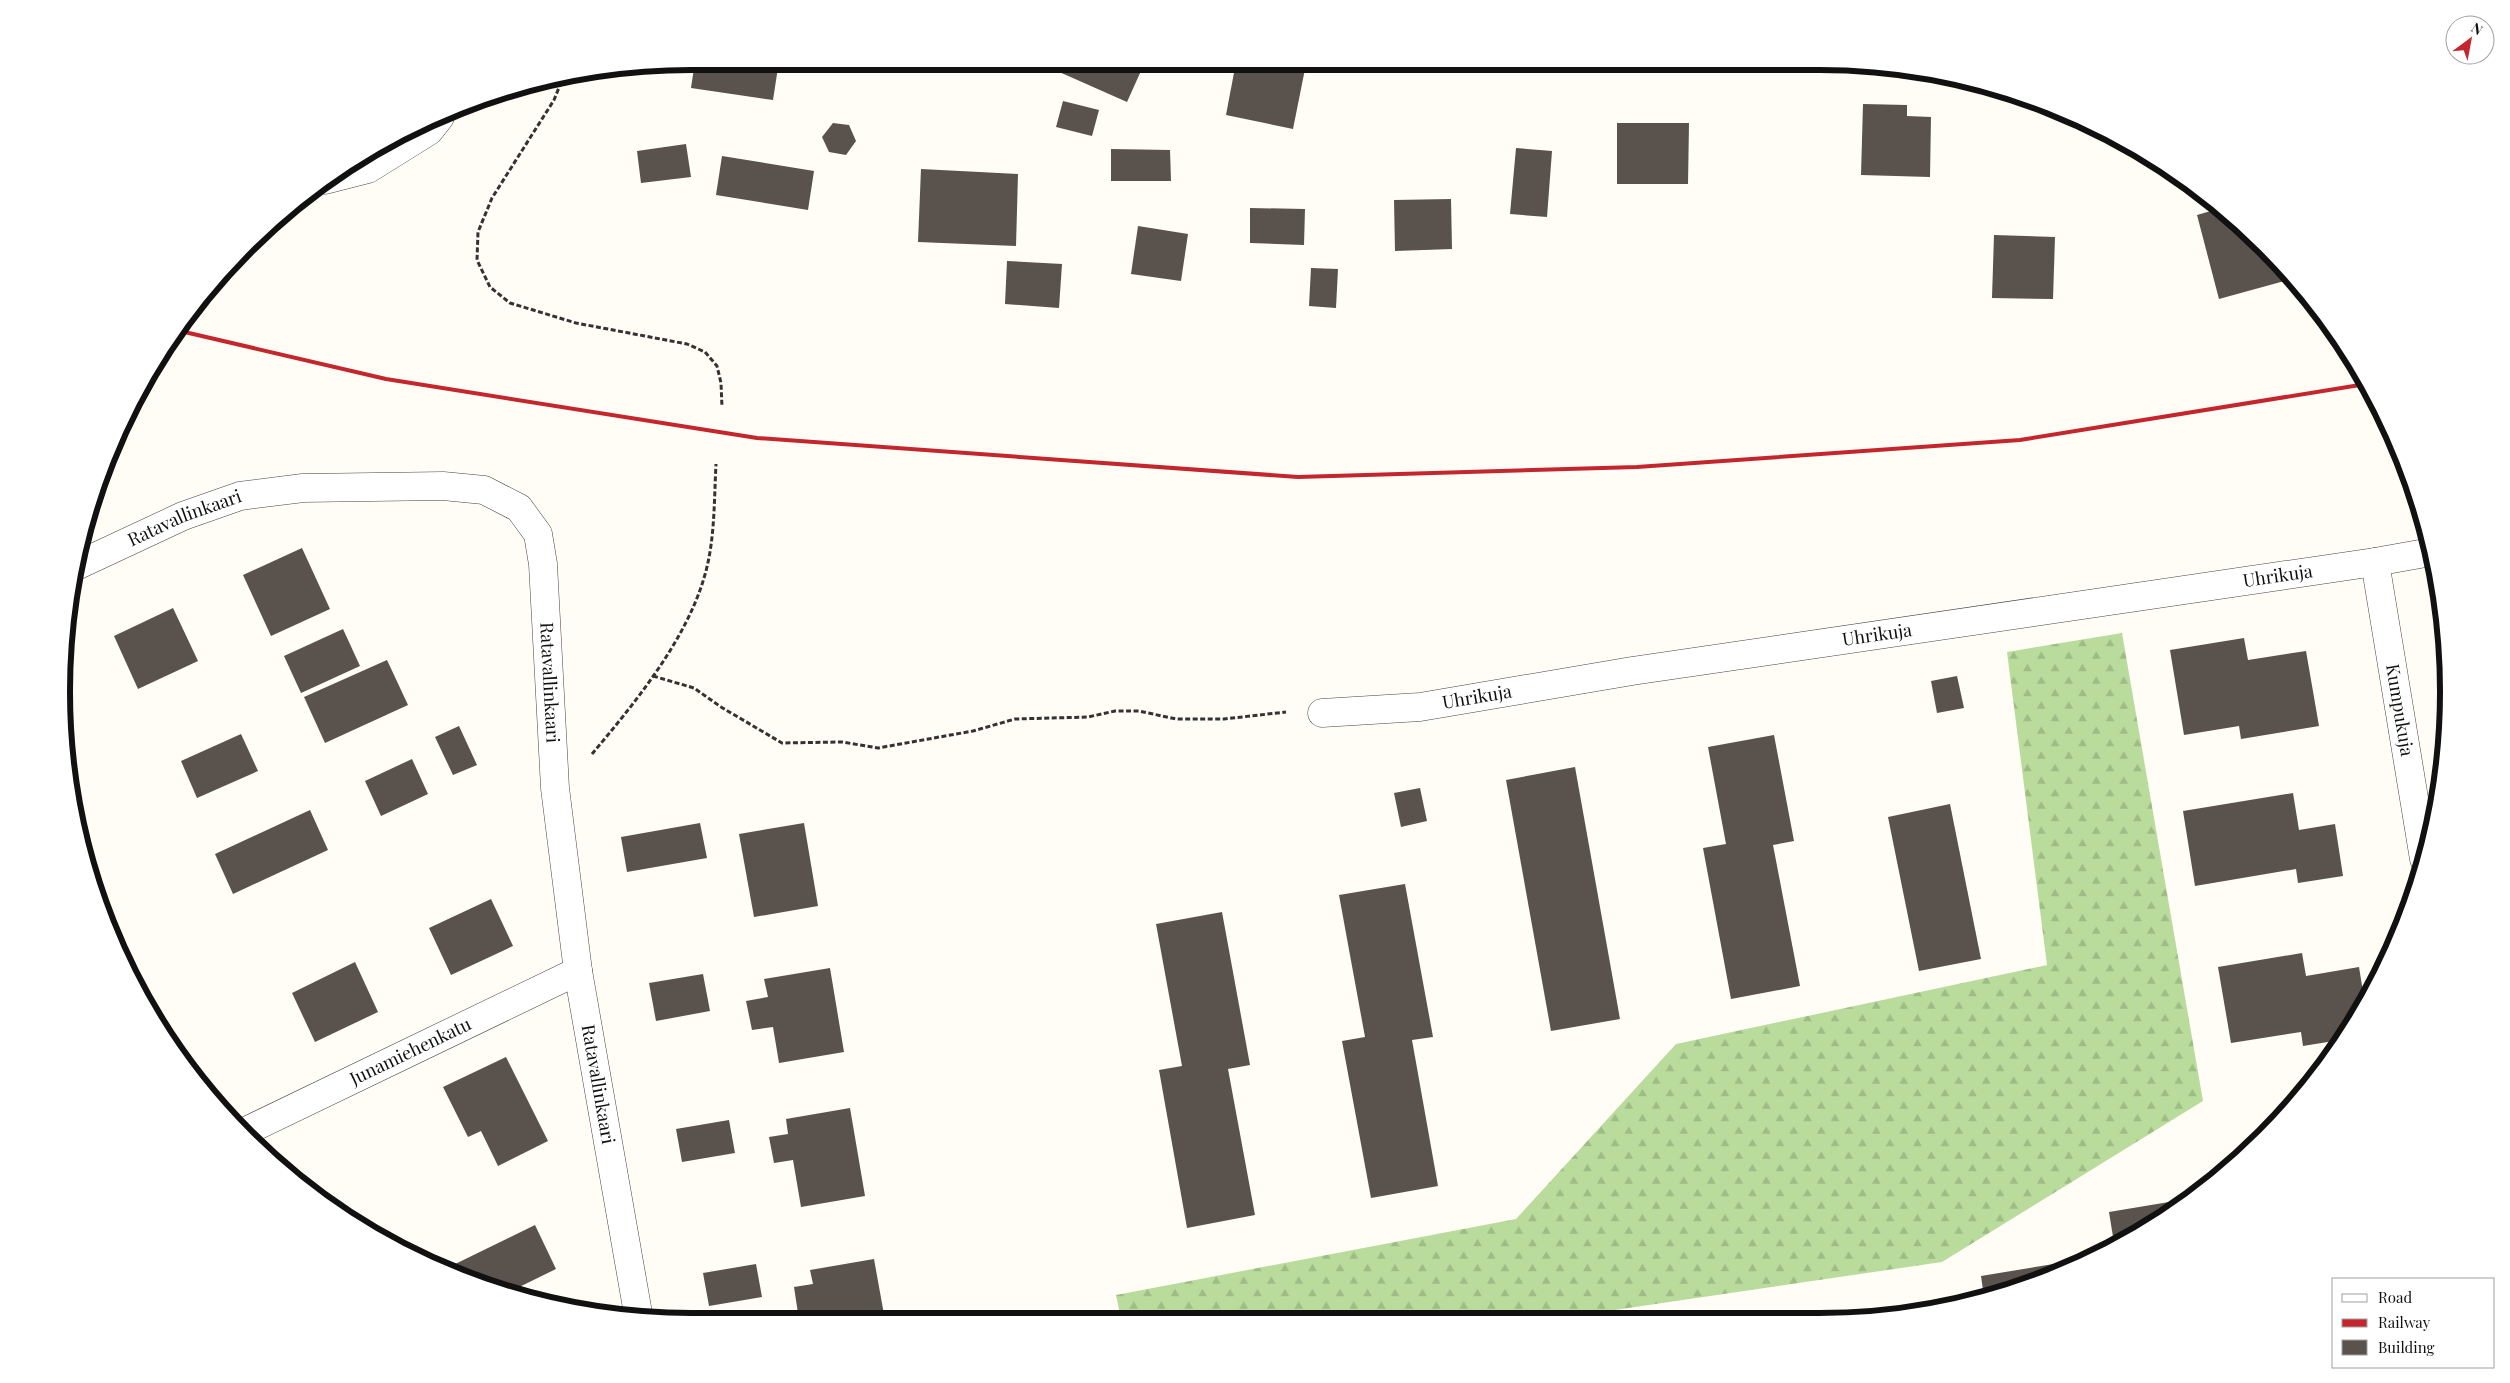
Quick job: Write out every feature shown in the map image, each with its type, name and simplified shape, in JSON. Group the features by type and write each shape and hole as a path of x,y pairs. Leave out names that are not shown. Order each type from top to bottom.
{"street":[{"path":"346,175 368,170 429,131 432,127"},
{"name":"Ratavallinkaari","path":"84,562 183,516 240,496 303,488 443,486 484,490 519,508 538,534 543,564 555,788 578,971 638,1311"},
{"name":"Uhrikuja","path":"1322,713 1420,707 1641,669 2376,562 2424,553"},
{"name":"Kumpukuja","path":"2376,562 2421,842"},
{"name":"Junamiehenkatu","path":"250,1129 578,971"}],"path":[{"path":"560,84 554,100 492,198 478,232 477,260 490,287 510,303 576,323 687,344 705,352 717,366 721,383 722,406"},
{"path":"555,788 583,765 652,676 686,622 704,578 712,532 716,464"},
{"path":"652,676 694,688 760,732 782,743 842,742 878,748 973,731 1015,719 1088,717 1115,711 1139,711 1176,719 1224,719 1280,712 1322,713"}],"green space":[{"path":"2122,633 2203,1101 1942,1262 1594,1313 1120,1313 1116,1295 1516,1219 1676,1044 2047,965 2007,652"}],"building":[{"path":"694,70 778,70 773,100 691,88"},
{"path":"1057,70 1141,70 1127,102"},
{"path":"1234,70 1305,70 1293,129 1226,115"},
{"path":"1063,101 1099,110 1092,136 1056,127"},
{"path":"1863,104 1907,105 1907,116 1931,117 1930,177 1861,175"},
{"path":"833,123 849,125 856,141 846,155 829,152 822,137"},
{"path":"1617,123 1689,123 1688,184 1617,184"},
{"path":"686,144 691,177 641,183 637,151"},
{"path":"1516,148 1552,151 1547,217 1510,214"},
{"path":"1111,149 1170,150 1171,181 1111,181"},
{"path":"722,156 814,171 808,210 716,195"},
{"path":"921,169 1018,174 1016,246 918,242"},
{"path":"1451,199 1452,249 1395,251 1394,200"},
{"path":"1250,208 1305,209 1304,245 1250,243"},
{"path":"2212,211 2258,252 2285,281 2219,299 2197,215"},
{"path":"1138,226 1188,234 1181,281 1131,274"},
{"path":"1994,235 2055,237 2053,299 1992,298"},
{"path":"1007,261 1062,264 1059,308 1005,304"},
{"path":"1311,268 1338,269 1336,308 1309,306"},
{"path":"302,548 330,609 271,636 243,575"},
{"path":"173,608 198,661 138,689 114,636"},
{"path":"343,629 360,666 301,693 284,656"},
{"path":"2244,638 2248,660 2306,651 2319,726 2241,739 2239,726 2184,735 2170,650"},
{"path":"387,660 408,705 325,743 304,697"},
{"path":"1957,676 1964,708 1937,713 1931,681"},
{"path":"459,726 477,765 453,775 435,737"},
{"path":"241,734 258,771 197,798 181,761"},
{"path":"1774,735 1794,841 1773,845 1800,986 1731,999 1703,848 1726,844 1708,747"},
{"path":"412,759 428,794 381,816 365,781"},
{"path":"1575,767 1620,1019 1551,1031 1506,780"},
{"path":"1420,788 1427,821 1401,827 1394,793"},
{"path":"2293,793 2299,830 2335,824 2343,876 2298,883 2296,869 2195,886 2183,811"},
{"path":"1950,804 1981,959 1919,971 1888,817"},
{"path":"310,810 328,850 233,894 215,854"},
{"path":"700,823 707,858 627,872 621,837"},
{"path":"804,823 818,906 754,917 739,834"},
{"path":"1405,884 1433,1037 1412,1040 1438,1186 1371,1198 1342,1041 1365,1037 1339,895"},
{"path":"491,899 513,946 451,975 429,928"},
{"path":"1222,912 1250,1065 1228,1069 1255,1215 1187,1228 1159,1070 1182,1066 1156,924"},
{"path":"2302,953 2306,976 2359,967 2363,991 2332,1041 2303,1046 2301,1032 2231,1043 2218,967"},
{"path":"355,962 378,1012 315,1042 292,993"},
{"path":"830,968 844,1052 779,1063 773,1027 752,1030 746,1001 768,997 764,979"},
{"path":"703,974 710,1011 656,1021 649,983"},
{"path":"506,1057 548,1141 498,1166 481,1131 468,1137 443,1087"},
{"path":"850,1108 865,1196 801,1207 793,1160 774,1163 769,1137 788,1134 786,1119"},
{"path":"729,1120 735,1153 682,1162 676,1129"},
{"path":"2174,1201 2113,1238 2109,1212"},
{"path":"535,1225 556,1269 517,1288 452,1265"},
{"path":"874,1259 884,1313 798,1313 794,1287 813,1284 810,1270"},
{"path":"2064,1262 1983,1291 1981,1276"},
{"path":"756,1264 762,1297 709,1306 703,1273"}],"railway":[{"path":"185,332 386,379 757,438 1298,477 1637,467 2020,440 2359,385"}]}
